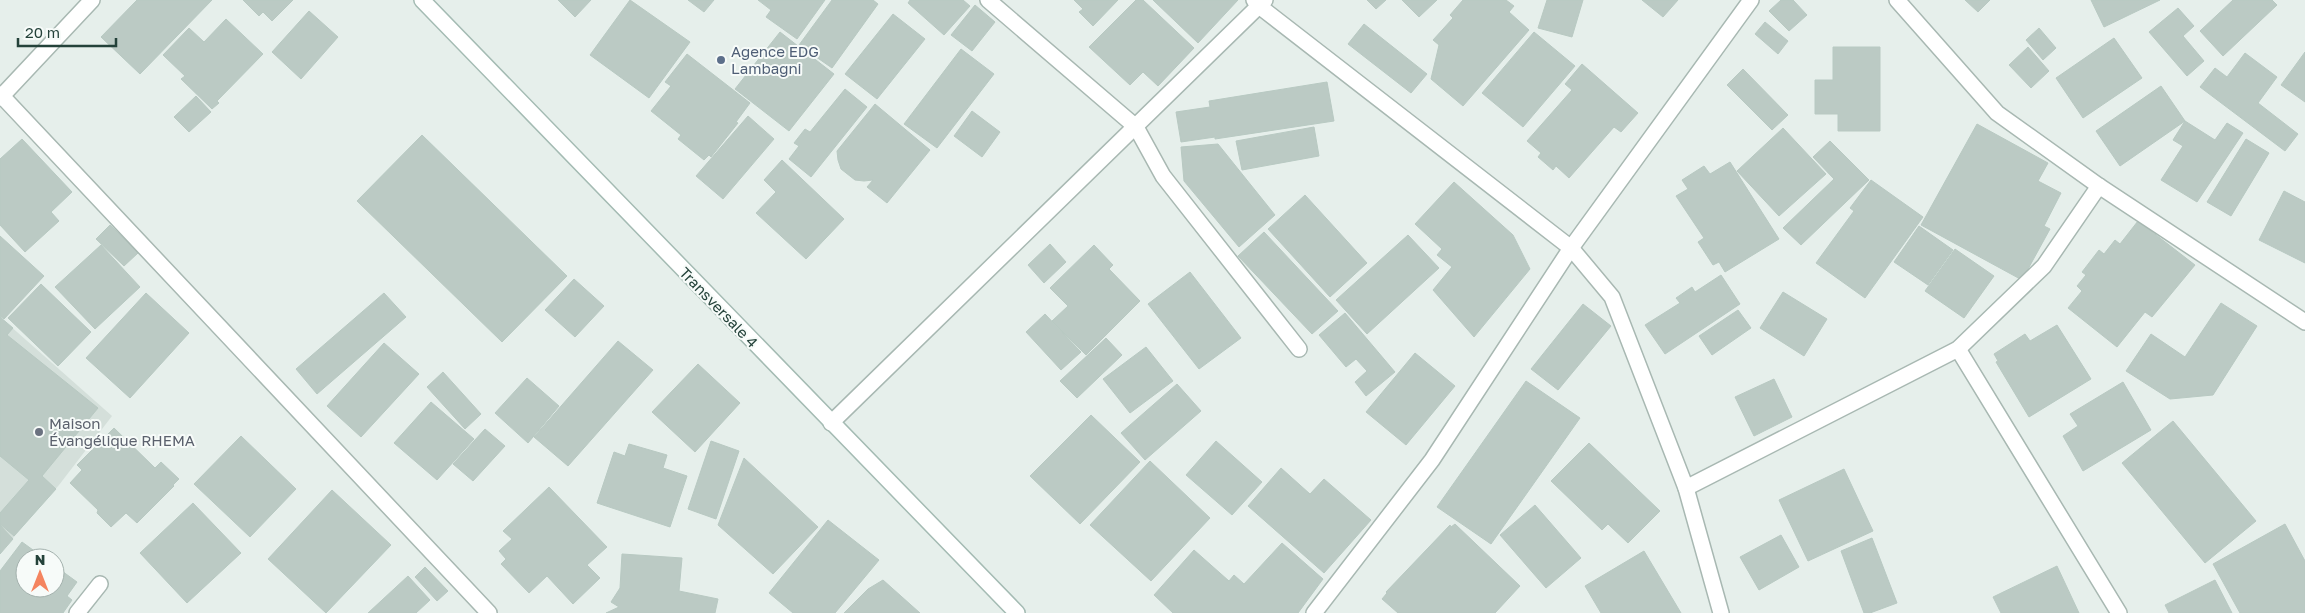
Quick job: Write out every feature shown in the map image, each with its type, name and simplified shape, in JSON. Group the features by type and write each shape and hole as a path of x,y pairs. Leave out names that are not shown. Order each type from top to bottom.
{"street":[{"path":"92,0 1,96 489,613"},
{"name":"Transversale 4","path":"422,0 1017,613"},
{"path":"988,0 1136,127 1163,176 1299,349"},
{"path":"1314,613 1432,460 1570,248 1751,0"},
{"path":"1897,0 1997,113 2099,186 2305,322"},
{"path":"831,423 1136,127 1259,2 1570,248 1612,297 1686,488 1721,613"},
{"path":"1686,488 1958,349 2044,266 2099,186"},
{"path":"1958,349 2119,613"},
{"path":"77,613 100,584"}],"shaded area":[{"name":"Maison Évangélique RHEMA","path":"0,317 112,416 59,485 0,553"}],"building":[{"path":"137,0 212,0 140,74 101,37"},
{"path":"243,0 293,0 272,21 263,12 259,16"},
{"path":"558,0 591,0 575,17"},
{"path":"630,0 690,42 649,98 590,55"},
{"path":"688,0 714,0 704,12"},
{"path":"758,0 825,0 797,39 766,17 771,10"},
{"path":"832,0 873,0 878,4 832,68 799,45"},
{"path":"910,0 963,0 970,6 944,35 908,3"},
{"path":"1074,0 1118,0 1093,26 1079,12 1083,9"},
{"path":"1136,0 1143,0 1194,48 1158,86 1143,72 1130,85 1089,47"},
{"path":"1153,0 1238,0 1198,43"},
{"path":"1367,0 1386,0 1376,9"},
{"path":"1402,0 1437,0 1419,17"},
{"path":"1463,0 1506,0 1514,6 1509,12 1529,30 1463,106 1431,79 1439,45 1433,40 1453,18 1450,15"},
{"path":"1547,0 1583,0 1572,37 1538,28"},
{"path":"1642,0 1678,0 1663,17"},
{"path":"1781,0 1793,0 1807,15 1789,31 1769,11"},
{"path":"1965,0 1990,0 1978,12"},
{"path":"2091,0 2160,0 2104,27"},
{"path":"2233,0 2272,0 2277,5 2223,56 2200,31"},
{"path":"975,5 995,22 972,51 951,35"},
{"path":"2178,8 2194,26 2183,36 2204,61 2187,76 2149,32"},
{"path":"309,11 338,37 301,79 272,52"},
{"path":"893,14 925,39 877,99 845,74"},
{"path":"226,19 263,54 217,101 219,103 212,109 181,79 185,76 163,55 189,28 204,42"},
{"path":"1765,22 1788,41 1778,54 1755,34"},
{"path":"1364,24 1427,74 1411,93 1348,44"},
{"path":"2039,28 2056,48 2043,60 2026,40"},
{"path":"780,32 834,74 789,131 735,89"},
{"path":"1534,32 1575,66 1523,127 1482,93"},
{"path":"2114,38 2142,78 2083,118 2056,78"},
{"path":"1833,47 1880,47 1880,131 1838,131 1838,114 1815,114 1815,80 1833,80"},
{"path":"2028,47 2049,71 2031,88 2009,65"},
{"path":"961,49 994,74 937,148 904,124"},
{"path":"2305,52 2305,102 2281,85"},
{"path":"2245,53 2277,77 2258,103 2298,134 2285,151 2200,87 2215,68 2227,77"},
{"path":"687,54 750,103 736,122 738,123 711,157 709,155 704,160 678,139 681,135 651,111 671,86 665,82"},
{"path":"1582,64 1638,113 1621,132 1614,127 1569,178 1556,166 1553,170 1538,157 1541,153 1527,141 1572,90 1565,84"},
{"path":"1743,69 1788,115 1772,130 1727,85"},
{"path":"1327,82 1334,121 1215,139 1215,137 1181,142 1176,112 1210,107 1209,101"},
{"path":"2161,86 2185,121 2120,166 2096,131"},
{"path":"845,89 867,107 811,177 789,159 799,146 794,143 805,129 810,132"},
{"path":"196,96 211,112 189,132 174,117"},
{"path":"875,104 930,150 887,203 867,187 873,180 855,180 841,169 838,160 837,151"},
{"path":"972,111 1000,132 982,157 954,136"},
{"path":"748,116 774,139 723,199 696,176"},
{"path":"2185,121 2215,140 2227,123 2243,133 2197,202 2161,180 2183,146 2173,140"},
{"path":"1977,124 2048,163 2038,181 2061,193 2044,226 2050,229 2022,280 1921,225"},
{"path":"1314,127 1319,156 1242,170 1236,141"},
{"path":"1783,128 1826,174 1779,216 1737,171"},
{"path":"422,135 567,276 502,342 357,201"},
{"path":"22,139 72,192 51,212 59,221 25,252 0,225 0,159"},
{"path":"2246,139 2269,153 2231,216 2207,202"},
{"path":"1830,141 1869,180 1801,245 1783,228 1834,179 1813,157"},
{"path":"1218,144 1275,215 1239,247 1184,181 1181,147"},
{"path":"782,160 844,219 806,259 756,213 776,192 764,180"},
{"path":"1730,162 1779,239 1725,272 1719,262 1713,265 1698,242 1704,238 1676,196 1688,189 1682,180 1704,166 1710,174"},
{"path":"1871,180 1923,217 1865,298 1816,263 1854,211 1850,208"},
{"path":"1454,182 1513,235 1530,269 1474,337 1433,290 1452,267 1437,255 1442,249 1415,224"},
{"path":"2284,191 2305,202 2305,263 2259,240"},
{"path":"1305,195 1367,263 1330,297 1268,229"},
{"path":"2138,221 2195,265 2152,317 2145,312 2117,347 2068,308 2082,291 2077,286 2086,275 2082,272 2099,250 2104,254 2115,240 2120,244"},
{"path":"110,225 138,253 124,266 96,239"},
{"path":"1919,226 1953,250 1928,285 1894,262"},
{"path":"1264,232 1338,311 1312,334 1238,256"},
{"path":"1408,235 1439,268 1367,334 1336,300"},
{"path":"0,236 44,276 4,319 0,316"},
{"path":"1050,244 1066,262 1044,283 1028,265"},
{"path":"101,245 140,287 95,329 55,287"},
{"path":"1094,245 1113,265 1109,269 1140,301 1086,355 1052,321 1068,306 1050,288"},
{"path":"1955,249 1994,276 1964,318 1925,291"},
{"path":"1190,272 1241,338 1199,369 1148,304"},
{"path":"1721,275 1740,304 1665,354 1645,325 1680,303 1676,298 1692,287 1695,292"},
{"path":"574,279 604,306 575,337 545,310"},
{"path":"41,284 91,332 58,366 8,318"},
{"path":"1783,292 1827,319 1804,356 1760,328"},
{"path":"146,293 189,333 130,398 86,358"},
{"path":"384,293 406,317 317,394 296,369"},
{"path":"2221,303 2257,326 2213,395 2170,399 2126,371 2151,334 2185,357"},
{"path":"1583,304 1611,326 1558,390 1531,369"},
{"path":"1738,310 1751,328 1712,355 1699,336"},
{"path":"1345,313 1395,372 1366,396 1355,382 1367,371 1356,359 1346,367 1319,335"},
{"path":"1045,314 1081,352 1061,370 1026,332"},
{"name":"Maison Évangélique RHEMA","path":"0,317 13,328 7,335 98,408 42,476 56,489 14,536 0,524 0,513 29,480 0,456"},
{"path":"2057,325 2091,379 2029,417 1996,362 1998,361 1994,354 2025,334 2030,341"},
{"path":"1106,338 1122,355 1077,398 1060,381"},
{"path":"618,341 653,370 568,466 534,437"},
{"path":"384,343 419,374 361,437 327,406"},
{"path":"1146,347 1173,381 1130,413 1103,379"},
{"path":"1415,353 1455,386 1406,445 1366,412"},
{"path":"698,364 740,403 695,452 652,412"},
{"path":"443,372 481,414 465,429 427,387"},
{"path":"527,378 559,406 528,443 495,413"},
{"path":"1774,379 1792,417 1754,436 1735,397"},
{"path":"1526,381 1580,418 1491,544 1437,507"},
{"path":"2123,382 2151,430 2083,471 2063,436 2078,426 2070,414"},
{"path":"1177,384 1201,411 1145,460 1121,433"},
{"path":"431,402 474,439 437,480 394,443"},
{"path":"1091,415 1140,462 1080,524 1030,476"},
{"path":"2173,421 2256,521 2205,563 2122,463"},
{"path":"114,428 155,468 161,462 179,479 137,523 126,513 111,527 97,513 98,510 70,483 82,470 77,465"},
{"path":"485,429 505,446 473,481 453,464"},
{"path":"241,436 296,489 250,537 194,484"},
{"path":"711,441 739,451 716,519 688,509"},
{"path":"1216,441 1262,482 1232,515 1186,475"},
{"path":"1589,443 1660,511 1628,543 1608,524 1602,530 1551,481"},
{"path":"629,444 667,455 663,468 687,476 670,527 597,503 614,452 625,456"},
{"path":"744,458 818,527 773,574 718,525"},
{"path":"1150,461 1210,518 1151,581 1090,525"},
{"path":"1281,468 1310,494 1324,479 1371,520 1324,573 1248,506"},
{"path":"1844,469 1873,531 1808,561 1779,500"},
{"path":"549,487 607,547 587,565 600,578 573,604 547,576 529,593 501,564 506,559 499,551 512,539 503,531"},
{"path":"332,490 391,545 326,613 268,559"},
{"path":"193,503 241,553 187,603 140,553"},
{"path":"1535,505 1581,558 1546,588 1500,535"},
{"path":"828,520 879,560 835,613 793,613 769,593"},
{"path":"1455,524 1520,586 1495,613 1398,613 1382,599 1386,592 1450,525 1451,527"},
{"path":"2285,524 2305,561 2305,613 2240,613 2213,564"},
{"path":"0,525 13,539 0,554"},
{"path":"1781,535 1799,567 1759,590 1740,557"},
{"path":"1872,538 1897,603 1870,613 1864,613 1841,551"},
{"path":"22,542 30,548 17,548"},
{"path":"1282,543 1323,579 1298,613 1173,613 1154,595 1194,550 1229,581 1234,575 1244,584"},
{"path":"15,551 15,598 65,598 65,573 77,582 67,596 72,600 63,613 0,613 0,571"},
{"path":"1644,551 1681,613 1601,613 1585,586"},
{"path":"622,554 682,558 679,591 718,599 715,613 606,613 619,607 611,602 620,588"},
{"path":"2057,566 2079,613 2001,613 1993,597"},
{"path":"425,567 448,591 437,601 415,577"},
{"path":"408,576 430,600 416,613 368,613"},
{"path":"883,580 920,613 844,613 868,589"},
{"path":"2215,580 2232,613 2169,613 2165,605"}],"place":[{"name":"Agence EDG Lambagni","path":"721,60"},
{"name":"Maison Évangélique RHEMA","path":"39,432"}]}
